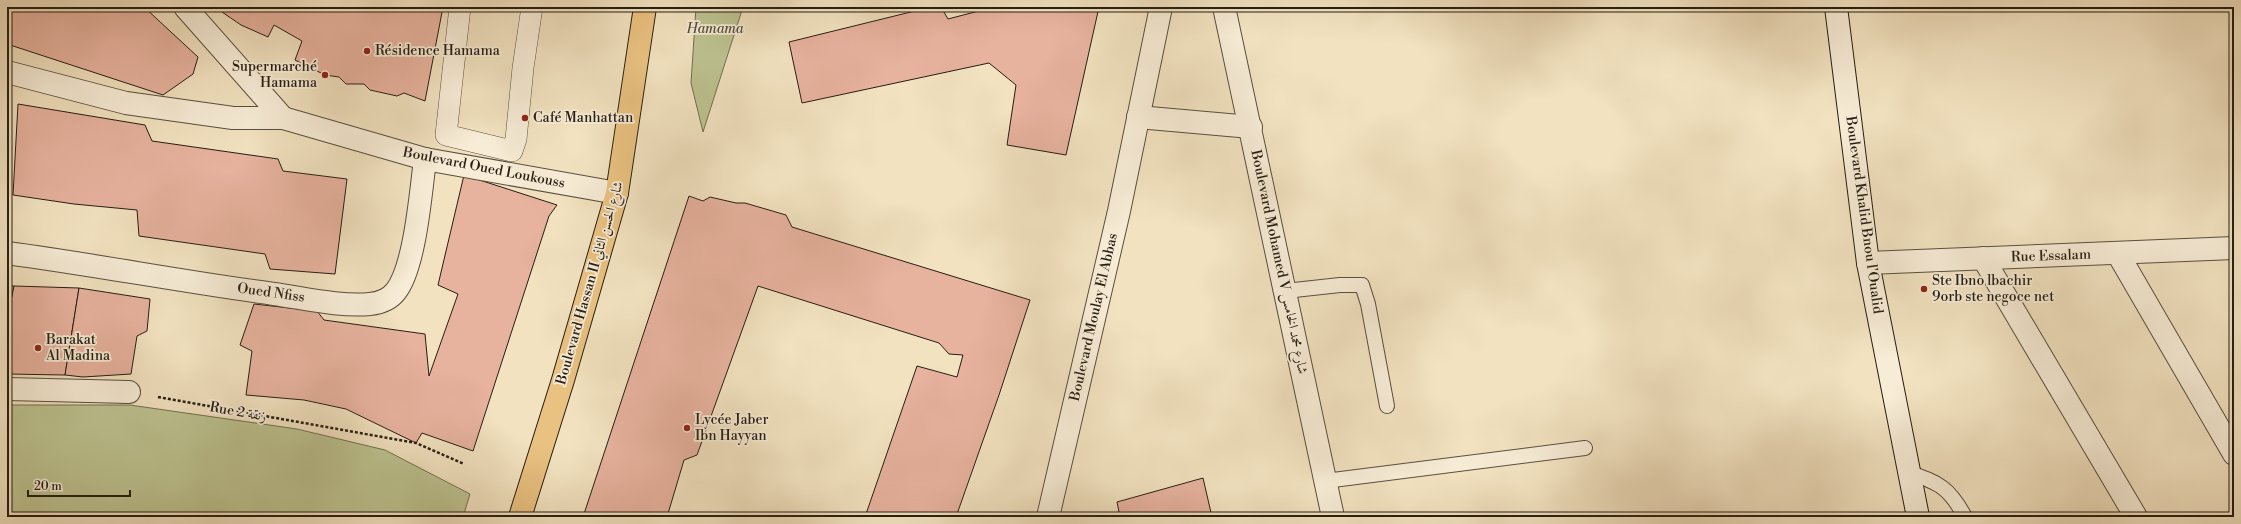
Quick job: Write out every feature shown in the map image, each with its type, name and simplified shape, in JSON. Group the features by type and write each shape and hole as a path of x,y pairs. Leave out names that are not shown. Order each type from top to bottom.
{"main road":[{"name":"Boulevard Hassan II شارع الحسن الثاني","path":"520,517 563,380 617,193 642,12"}],"street":[{"path":"184,7 283,118"},
{"path":"460,7 446,135 512,150 516,139 523,68 532,7"},
{"name":"Boulevard Moulay El Abbas","path":"1048,517 1119,211 1160,7"},
{"name":"Boulevard Mohamed V شارع محمد الخامس","path":"1224,7 1332,517"},
{"name":"Boulevard Khalid Bnou l'Oualid","path":"1836,7 1868,262 1918,517"},
{"name":"Boulevard Oued Loukouss","path":"7,72 126,103 233,118 283,118 425,159 617,193"},
{"path":"1138,117 1250,127"},
{"name":"Oued Nfiss","path":"7,253 93,264 254,291 343,303 370,304 384,301 396,292 406,273 416,227 425,159"},
{"name":"Rue Essalam","path":"1868,262 2118,254 2234,248"},
{"path":"2118,254 2234,454"},
{"path":"1983,258 2136,517"},
{"path":"7,389 129,392"}],"lane":[{"path":"1285,291 1340,285 1362,285 1368,304 1387,406"},
{"path":"1325,481 1585,448"},
{"path":"1908,472 1936,482 1955,498 1965,517"}],"path":[{"name":"Rue 2 زنقة","path":"129,392 416,443 464,464"}],"green space":[{"name":"Hamama","path":"696,7 743,7 703,132 691,83"},
{"path":"7,405 130,405 297,429 385,450 470,494 463,517 7,517"}],"building":[{"path":"7,7 144,7 198,57 193,74 163,95 7,44"},
{"name":"Résidence Hamama","path":"219,7 443,7 425,101 404,93 397,96 370,90 364,84 346,84 339,77 325,75 295,60 302,41 274,25 268,37 241,25 222,12"},
{"path":"931,7 941,7 948,19 994,7 1099,7 1066,155 1007,145 1016,85 989,63 802,103 789,42"},
{"path":"18,104 145,125 152,141 278,159 283,171 347,179 335,274 270,269 265,254 139,236 137,210 74,204 13,195"},
{"path":"464,175 557,205 549,216 473,451 422,433 416,443 346,409 304,400 246,395 252,351 240,345 254,304 317,311 324,320 425,334 429,376 458,294 438,285"},
{"path":"689,196 703,201 710,197 736,203 745,203 786,215 792,227 1030,300 999,395 956,517 865,517 917,366 957,377 963,355 949,354 939,343 758,286 697,455 684,460 667,517 583,517"},
{"path":"7,286 14,286 7,321"},
{"name":"Barakat Al Madina","path":"14,286 79,288 65,375 7,374 7,321"},
{"path":"79,288 150,299 147,331 137,336 131,374 83,377 65,375"},
{"path":"1203,478 1212,517 1120,517 1117,502"}],"place":[{"name":"Résidence Hamama","path":"367,51"},
{"name":"Supermarché Hamama","path":"325,75"},
{"name":"Café Manhattan","path":"525,118"},
{"name":"Ste Ibno lbachir 9orb ste negoce net","path":"1924,289"},
{"name":"Barakat Al Madina","path":"38,348"},
{"name":"Lycée Jaber Ibn Hayyan","path":"687,428"}]}
